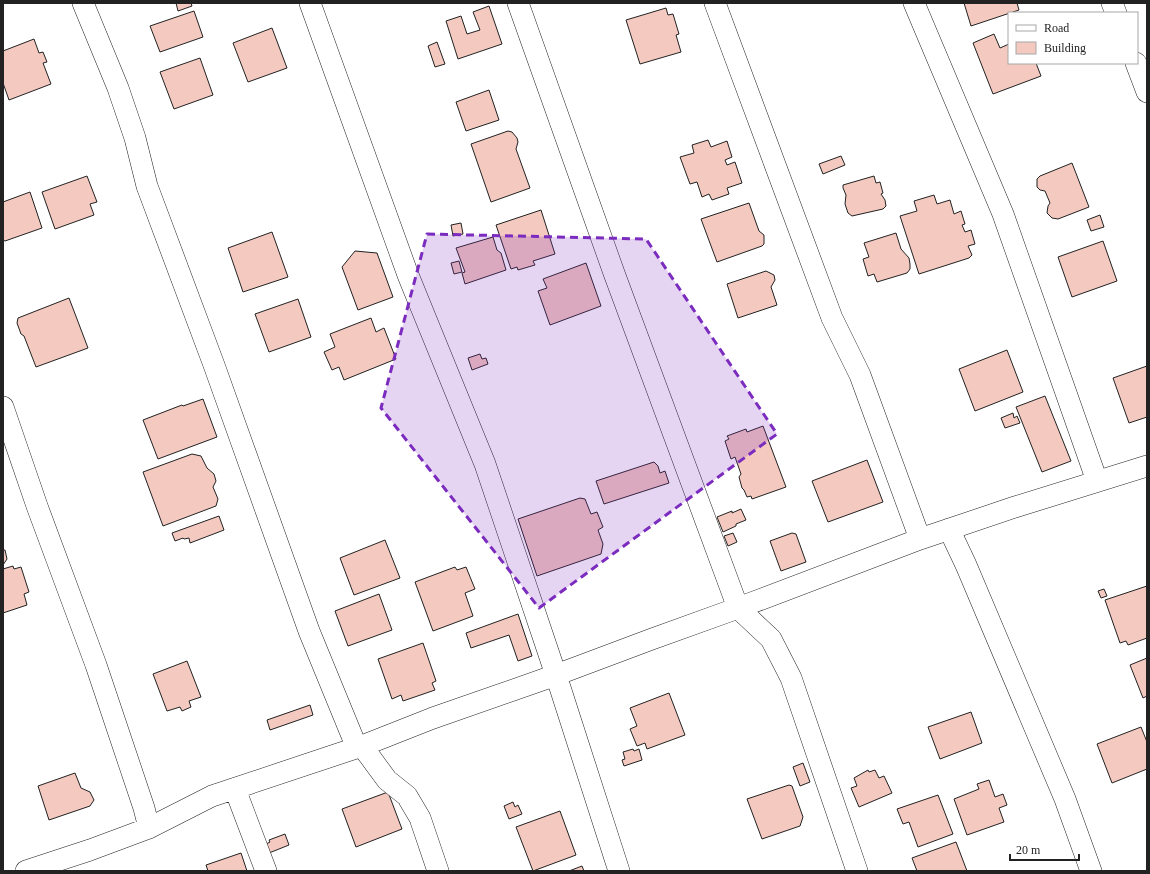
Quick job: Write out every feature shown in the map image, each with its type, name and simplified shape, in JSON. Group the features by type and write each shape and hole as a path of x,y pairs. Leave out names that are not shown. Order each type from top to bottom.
{"street":[{"path":"83,3 118,88 135,138 147,186 214,365 309,631 360,747 386,780 407,796 420,818 438,871"},
{"path":"310,3 408,275 485,464 619,871"},
{"path":"518,3 614,273 738,608 771,639 791,678 857,871"},
{"path":"715,3 832,318 860,375 920,539"},
{"path":"914,3 1003,214 1097,481"},
{"path":"1136,64 1147,92"},
{"path":"3,407 40,514 96,665 144,808 149,828"},
{"path":"27,871 149,828 212,796 360,747 433,718 556,676 920,539 1147,466"},
{"path":"949,529 966,564 1065,799 1090,871"},
{"path":"235,789 266,871"}],"highlighted area":[{"path":"427,234 646,239 777,434 539,608 381,408"}],"building":[{"path":"176,3 191,3 192,6 178,11"},
{"path":"964,3 1017,3 1019,10 1008,12 1008,14 971,26"},
{"path":"489,6 502,44 458,59 446,21 461,16 467,34 480,30 473,12"},
{"path":"666,8 668,15 673,14 679,34 676,35 681,52 640,64 626,20"},
{"path":"194,11 203,37 160,52 150,26"},
{"path":"272,28 287,68 248,82 233,43"},
{"path":"994,34 1000,48 1008,44 1008,64 1036,64 1041,76 993,94 973,43"},
{"path":"34,39 39,53 43,52 47,62 43,63 51,84 9,100 3,83 3,51"},
{"path":"437,42 445,64 435,67 428,46"},
{"path":"200,58 213,95 174,109 160,72"},
{"path":"489,90 499,120 466,131 456,102"},
{"path":"508,131 512,132 517,138 518,142 516,149 530,188 491,202 471,144"},
{"path":"708,140 711,147 727,141 732,157 725,160 727,165 735,162 742,183 727,188 729,194 712,200 709,194 702,197 697,182 690,184 680,157 694,153 692,145"},
{"path":"841,156 845,165 823,174 819,164"},
{"path":"1072,163 1089,207 1058,219 1052,218 1047,213 1050,203 1045,191 1040,190 1037,187 1037,179 1040,176"},
{"path":"87,176 97,202 90,204 94,215 55,229 42,192"},
{"path":"874,176 876,183 880,182 883,193 881,194 885,200 886,206 883,209 852,216 848,213 845,204 846,195 843,185"},
{"path":"30,192 42,228 5,241 3,240 3,202"},
{"path":"934,195 937,204 950,200 954,214 961,211 965,224 962,225 965,232 971,230 975,244 968,246 972,255 969,258 919,274 900,216 917,211 914,201"},
{"path":"749,203 759,231 764,235 764,244 717,262 701,219"},
{"path":"541,210 555,254 533,261 535,265 518,270 517,267 511,269 496,225"},
{"path":"1100,215 1104,227 1091,231 1087,220"},
{"path":"461,223 463,234 453,236 451,225"},
{"path":"272,232 288,277 243,292 228,248"},
{"path":"896,233 901,249 909,258 910,269 907,273 877,282 874,274 868,276 863,259 869,257 864,243"},
{"path":"493,237 497,250 501,253 506,270 465,284 462,273 465,272 456,248"},
{"path":"1103,241 1117,281 1072,297 1058,257"},
{"path":"355,251 377,253 393,297 358,310 342,267"},
{"path":"459,261 462,272 454,274 451,263"},
{"path":"586,263 601,306 550,325 538,291 547,288 543,279"},
{"path":"766,271 774,275 775,280 771,287 777,305 738,318 727,284"},
{"path":"69,298 88,348 36,367 24,336 21,334 17,323 18,318"},
{"path":"298,299 311,337 269,352 255,314"},
{"path":"371,318 376,332 384,328 396,359 344,380 339,367 332,370 324,352 335,347 330,334"},
{"path":"1007,350 1023,392 975,411 959,369"},
{"path":"480,354 482,359 486,358 488,364 472,370 468,358"},
{"path":"1147,366 1147,417 1129,423 1113,378"},
{"path":"1045,396 1071,461 1042,472 1016,407"},
{"path":"203,399 217,437 158,459 143,420 182,405 183,406"},
{"path":"1013,413 1014,418 1017,416 1020,423 1005,428 1001,418"},
{"path":"763,426 786,487 752,499 751,496 747,497 742,488 739,477 741,474 735,457 731,459 725,441 729,439 727,436 746,429 747,432"},
{"path":"192,454 201,456 207,468 214,474 216,481 213,487 218,499 216,506 163,526 143,472"},
{"path":"867,460 883,502 828,522 812,481"},
{"path":"654,462 658,466 660,473 665,471 669,483 604,504 596,481"},
{"path":"580,498 585,499 591,514 597,512 603,527 598,530 603,544 601,554 537,576 518,519"},
{"path":"741,509 746,520 723,532 717,517"},
{"path":"219,516 224,530 190,543 189,538 183,538 175,541 172,533"},
{"path":"733,533 737,542 728,546 724,536"},
{"path":"792,533 796,534 806,562 781,571 770,541"},
{"path":"385,540 400,578 354,595 340,558"},
{"path":"3,550 5,550 7,559 3,565"},
{"path":"13,566 14,569 21,567 29,592 24,594 27,605 3,613 3,569"},
{"path":"455,567 457,570 466,567 475,589 465,593 473,616 433,631 415,582"},
{"path":"1147,586 1147,638 1128,645 1126,641 1120,643 1105,600"},
{"path":"1104,589 1107,596 1101,598 1098,591"},
{"path":"379,594 392,630 348,646 335,611"},
{"path":"518,614 532,656 518,661 509,635 471,648 466,633"},
{"path":"423,643 436,681 432,683 435,690 403,701 401,695 392,699 378,659"},
{"path":"1147,658 1147,696 1143,698 1130,665"},
{"path":"187,661 201,697 189,701 191,707 182,711 180,707 167,711 153,674"},
{"path":"669,693 685,735 647,749 645,743 637,746 630,729 637,726 630,708"},
{"path":"310,705 313,715 270,730 267,720"},
{"path":"971,712 982,743 940,759 928,727"},
{"path":"1141,727 1147,742 1147,769 1112,783 1097,744"},
{"path":"633,749 634,751 639,749 642,760 624,766 622,760 625,759 623,752"},
{"path":"803,763 810,782 800,786 793,767"},
{"path":"868,770 869,772 875,770 879,778 884,776 892,793 859,807 851,788 857,786 854,778"},
{"path":"75,773 81,788 90,792 94,800 90,806 49,820 38,786"},
{"path":"989,780 995,797 1003,794 1007,805 999,808 1004,822 967,835 954,799 979,789 977,784"},
{"path":"789,785 792,786 803,817 800,826 762,839 747,799"},
{"path":"388,792 402,829 356,847 342,809"},
{"path":"938,795 953,834 918,847 909,822 903,824 897,809"},
{"path":"513,802 515,807 518,805 522,814 509,819 504,806"},
{"path":"560,811 576,855 533,871 516,827"},
{"path":"285,834 289,845 269,853 266,844 270,842 269,840"},
{"path":"956,842 967,871 917,871 912,858"},
{"path":"241,853 247,871 208,871 206,865"},
{"path":"582,866 584,871 569,871"}]}
